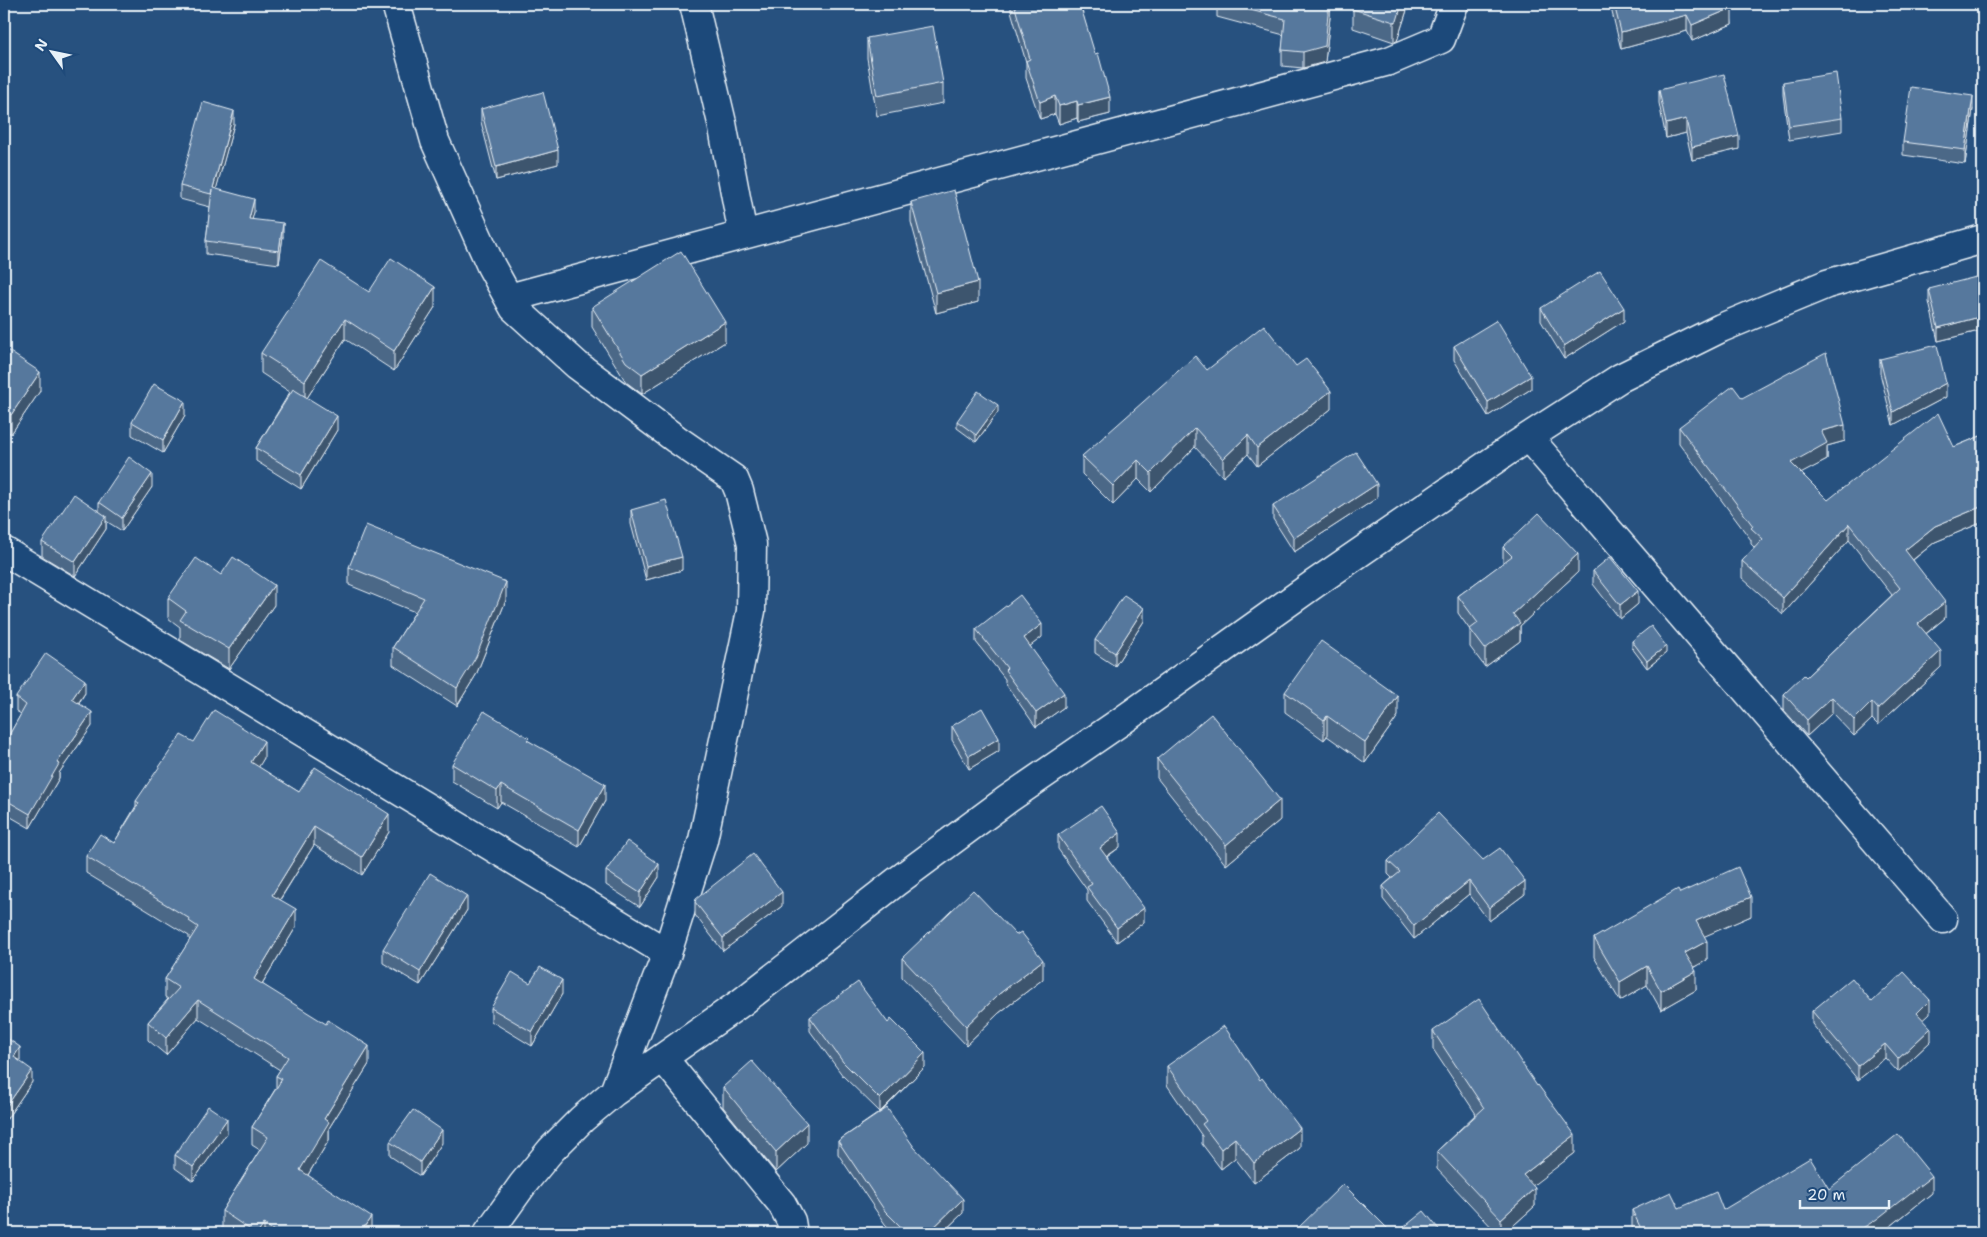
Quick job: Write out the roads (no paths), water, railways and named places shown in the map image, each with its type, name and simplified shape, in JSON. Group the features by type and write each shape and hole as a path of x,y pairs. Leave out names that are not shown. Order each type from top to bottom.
{"street":[{"path":"396,4 435,141 491,266 514,308 577,365 676,439 734,479 744,508 752,544 751,611 703,840 667,953 614,1092"},
{"path":"694,4 722,123 743,234"},
{"path":"509,298 1389,61 1441,39 1454,4"},
{"path":"488,1233 523,1184 551,1150 582,1119 614,1092 742,1002 896,882 1008,799 1314,584 1529,438 1620,378 1721,328 1827,284 1983,239"},
{"path":"1529,438 1943,919"},
{"path":"4,552 667,953"},
{"path":"663,1058 782,1204 791,1222 793,1233"}]}
